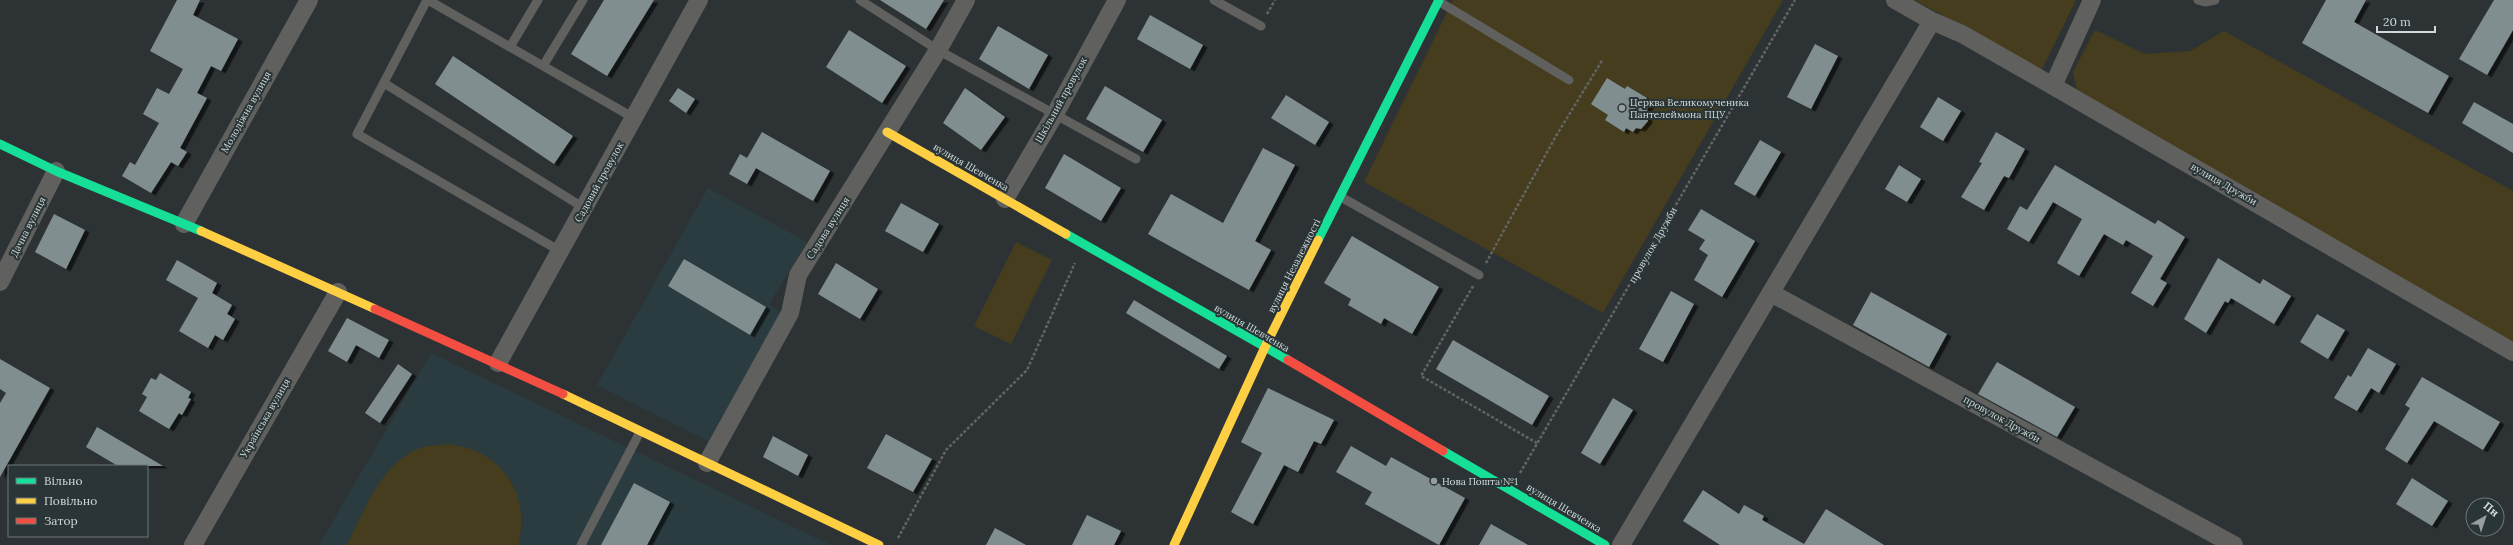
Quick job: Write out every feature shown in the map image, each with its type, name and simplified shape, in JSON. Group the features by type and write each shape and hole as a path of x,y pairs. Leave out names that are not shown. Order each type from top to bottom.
{"street":[{"name":"Молодіжна вулиця","path":"184,224 309,0"},
{"name":"Садовий провулок","path":"498,363 699,0"},
{"name":"Садова вулиця","path":"707,463 790,313 798,275 938,50 966,0"},
{"name":"Шкільний провулок","path":"1005,199 1055,114 1117,0"},
{"name":"вулиця Дружби","path":"1895,0 1932,21 1962,34 2513,352"},
{"path":"2053,86 2092,0"},
{"name":"вулиця Незалежності","path":"1174,545 1265,347 1438,1"},
{"path":"1621,545 1932,21"},
{"name":"вулиця Шевченка","path":"887,132 1265,347 1605,545"},
{"path":"0,144 56,171 184,224 498,363 879,545"},
{"name":"Дачна вулиця","path":"0,282 56,171"},
{"name":"Українська вулиця","path":"193,545 338,292"},
{"name":"провулок Дружби","path":"1771,293 2234,545"}],"lane":[{"path":"560,251 357,134 428,0 634,118"},
{"path":"510,47 538,0"},
{"path":"543,66 583,0"},
{"path":"860,0 938,50 1136,159"},
{"path":"1214,0 1261,26"},
{"path":"2198,0 2205,2 2215,0"},
{"path":"1438,1 1569,80"},
{"path":"384,83 584,208"},
{"path":"1341,197 1479,275"},
{"path":"581,545 640,432"}],"path":[{"name":"провулок Дружби","path":"1511,489 1795,0"},
{"path":"1537,443 1421,376 1556,136 1603,59"},
{"path":"894,545 946,450 1027,370 1083,244"}],"shaded area":[{"path":"1453,0 1783,0 1603,313 1364,182"},
{"path":"1915,0 2076,0 2041,71"},
{"path":"2095,30 2145,54 2190,51 2224,31 2513,191 2513,348 2078,95 2073,72"},
{"path":"708,188 807,242 769,304 783,314 710,442 597,385"},
{"path":"1016,242 1052,260 1011,344 974,326"},
{"path":"431,353 831,545 319,545"},
{"path":"450,444 477,451 502,470 510,481 516,492 520,505 521,531 518,545 347,545 375,489 394,465 406,455 420,448"}],"building":[{"path":"177,0 200,0 193,15 238,39 221,71 211,66 197,93 207,98 180,148 187,152 178,166 171,162 151,193 122,176 130,162 135,165 159,123 143,114 157,88 169,94 183,69 150,51"},
{"path":"604,0 654,0 607,76 571,54"},
{"path":"880,0 944,0 926,29"},
{"path":"2326,0 2366,0 2354,22 2449,76 2428,113 2302,43"},
{"path":"2494,0 2513,0 2513,30 2487,75 2459,59"},
{"path":"1150,15 1203,45 1190,69 1137,39"},
{"path":"998,26 1048,55 1029,89 979,59"},
{"path":"849,30 906,66 882,103 826,67"},
{"path":"1815,44 1838,56 1811,109 1787,97"},
{"path":"453,56 573,136 554,164 435,84"},
{"name":"Церква Великомученика Пантелеймона ПЦУ","path":"1607,78 1625,89 1627,86 1647,98 1645,101 1650,105 1647,109 1648,121 1641,129 1636,128 1633,132 1626,128 1624,132 1605,120 1608,115 1591,104"},
{"path":"1105,86 1162,120 1143,152 1086,119"},
{"path":"678,88 695,99 686,113 669,101"},
{"path":"965,88 1005,117 981,150 943,123"},
{"path":"1286,95 1329,122 1315,145 1271,118"},
{"path":"1938,97 1961,111 1943,141 1920,127"},
{"path":"2474,102 2513,124 2513,153 2462,123"},
{"path":"762,132 830,171 813,201 756,168 747,184 729,174 740,154 747,158"},
{"path":"1996,132 2025,149 2009,178 2004,176 1984,210 1961,197 1982,163 1979,162"},
{"path":"1760,140 1781,152 1755,196 1734,184"},
{"path":"1263,148 1295,165 1255,241 1271,250 1249,290 1148,234 1171,194 1223,223"},
{"path":"1064,154 1121,188 1101,221 1045,188"},
{"path":"1899,165 1921,179 1907,202 1885,189"},
{"path":"2055,165 2155,224 2158,220 2185,237 2160,279 2167,283 2153,306 2131,293 2153,256 2126,240 2123,245 2104,234 2079,276 2057,263 2082,219 2053,202 2029,242 2007,229 2020,206 2027,210"},
{"path":"901,203 939,224 923,252 885,231"},
{"path":"1701,209 1755,241 1722,297 1694,280 1708,255 1699,249 1705,240 1688,230"},
{"path":"54,214 85,230 66,269 35,252"},
{"path":"1352,236 1439,287 1412,334 1384,318 1381,324 1348,305 1351,299 1324,283"},
{"path":"2218,258 2260,284 2263,279 2291,296 2274,324 2231,298 2228,303 2225,301 2206,333 2184,319"},
{"path":"684,259 766,307 750,335 668,286"},
{"path":"177,260 217,283 212,293 232,305 227,314 235,319 223,340 215,335 208,348 179,331 198,298 166,280"},
{"path":"836,263 878,289 860,319 818,294"},
{"path":"1671,291 1694,304 1663,362 1639,349"},
{"path":"1871,292 1947,334 1929,367 1853,325"},
{"path":"1134,300 1227,356 1219,369 1126,313"},
{"path":"2317,314 2345,330 2328,359 2300,342"},
{"path":"347,318 389,340 379,358 356,345 347,362 328,351"},
{"path":"1453,340 1549,396 1532,425 1436,369"},
{"path":"2368,348 2396,364 2379,393 2371,388 2357,411 2334,398 2348,375 2351,377"},
{"path":"0,359 50,388 0,477 0,403 6,393 0,389"},
{"path":"1997,362 2075,407 2057,437 1978,394"},
{"path":"398,364 412,374 380,423 365,413"},
{"path":"160,373 191,392 188,398 191,399 182,415 179,413 169,429 139,411 147,397 142,394 151,378 156,380"},
{"path":"2422,377 2500,422 2483,450 2434,421 2407,463 2385,449 2410,408 2405,405"},
{"path":"1268,388 1334,420 1321,444 1314,441 1298,472 1284,465 1253,524 1231,512 1262,453 1241,442"},
{"path":"1613,398 1633,410 1600,464 1581,453"},
{"path":"97,427 163,466 116,465 86,447"},
{"path":"886,434 932,459 913,492 867,468"},
{"path":"773,436 808,455 798,476 763,457"},
{"path":"1351,446 1386,466 1391,457 1465,498 1439,545 1365,504 1372,492 1336,472"},
{"path":"2412,478 2448,501 2432,526 2396,504"},
{"path":"634,483 670,502 647,545 601,545"},
{"path":"1703,490 1739,514 1744,505 1764,516 1762,520 1804,544 1826,509 1884,545 1720,545 1683,521"},
{"path":"1087,515 1121,531 1114,545 1072,545"},
{"path":"1491,524 1528,545 1479,545"},
{"path":"995,528 1026,545 986,545"}],"traffic: fast":[{"path":"1318,240 1439,0"},
{"path":"0,144 56,171 201,231"},
{"path":"1066,234 1288,360"},
{"path":"1443,451 1605,545"}],"traffic: slow":[{"path":"887,132 1066,234"},
{"path":"201,231 375,309"},
{"path":"1174,545 1265,347 1318,240"},
{"path":"563,394 879,545"}],"traffic: jam":[{"path":"375,309 563,394"},
{"path":"1288,360 1443,451"}],"place":[{"name":"Церква Великомученика Пантелеймона ПЦУ","path":"1622,108"},
{"name":"Нова Пошта №1","path":"1434,481"}]}
